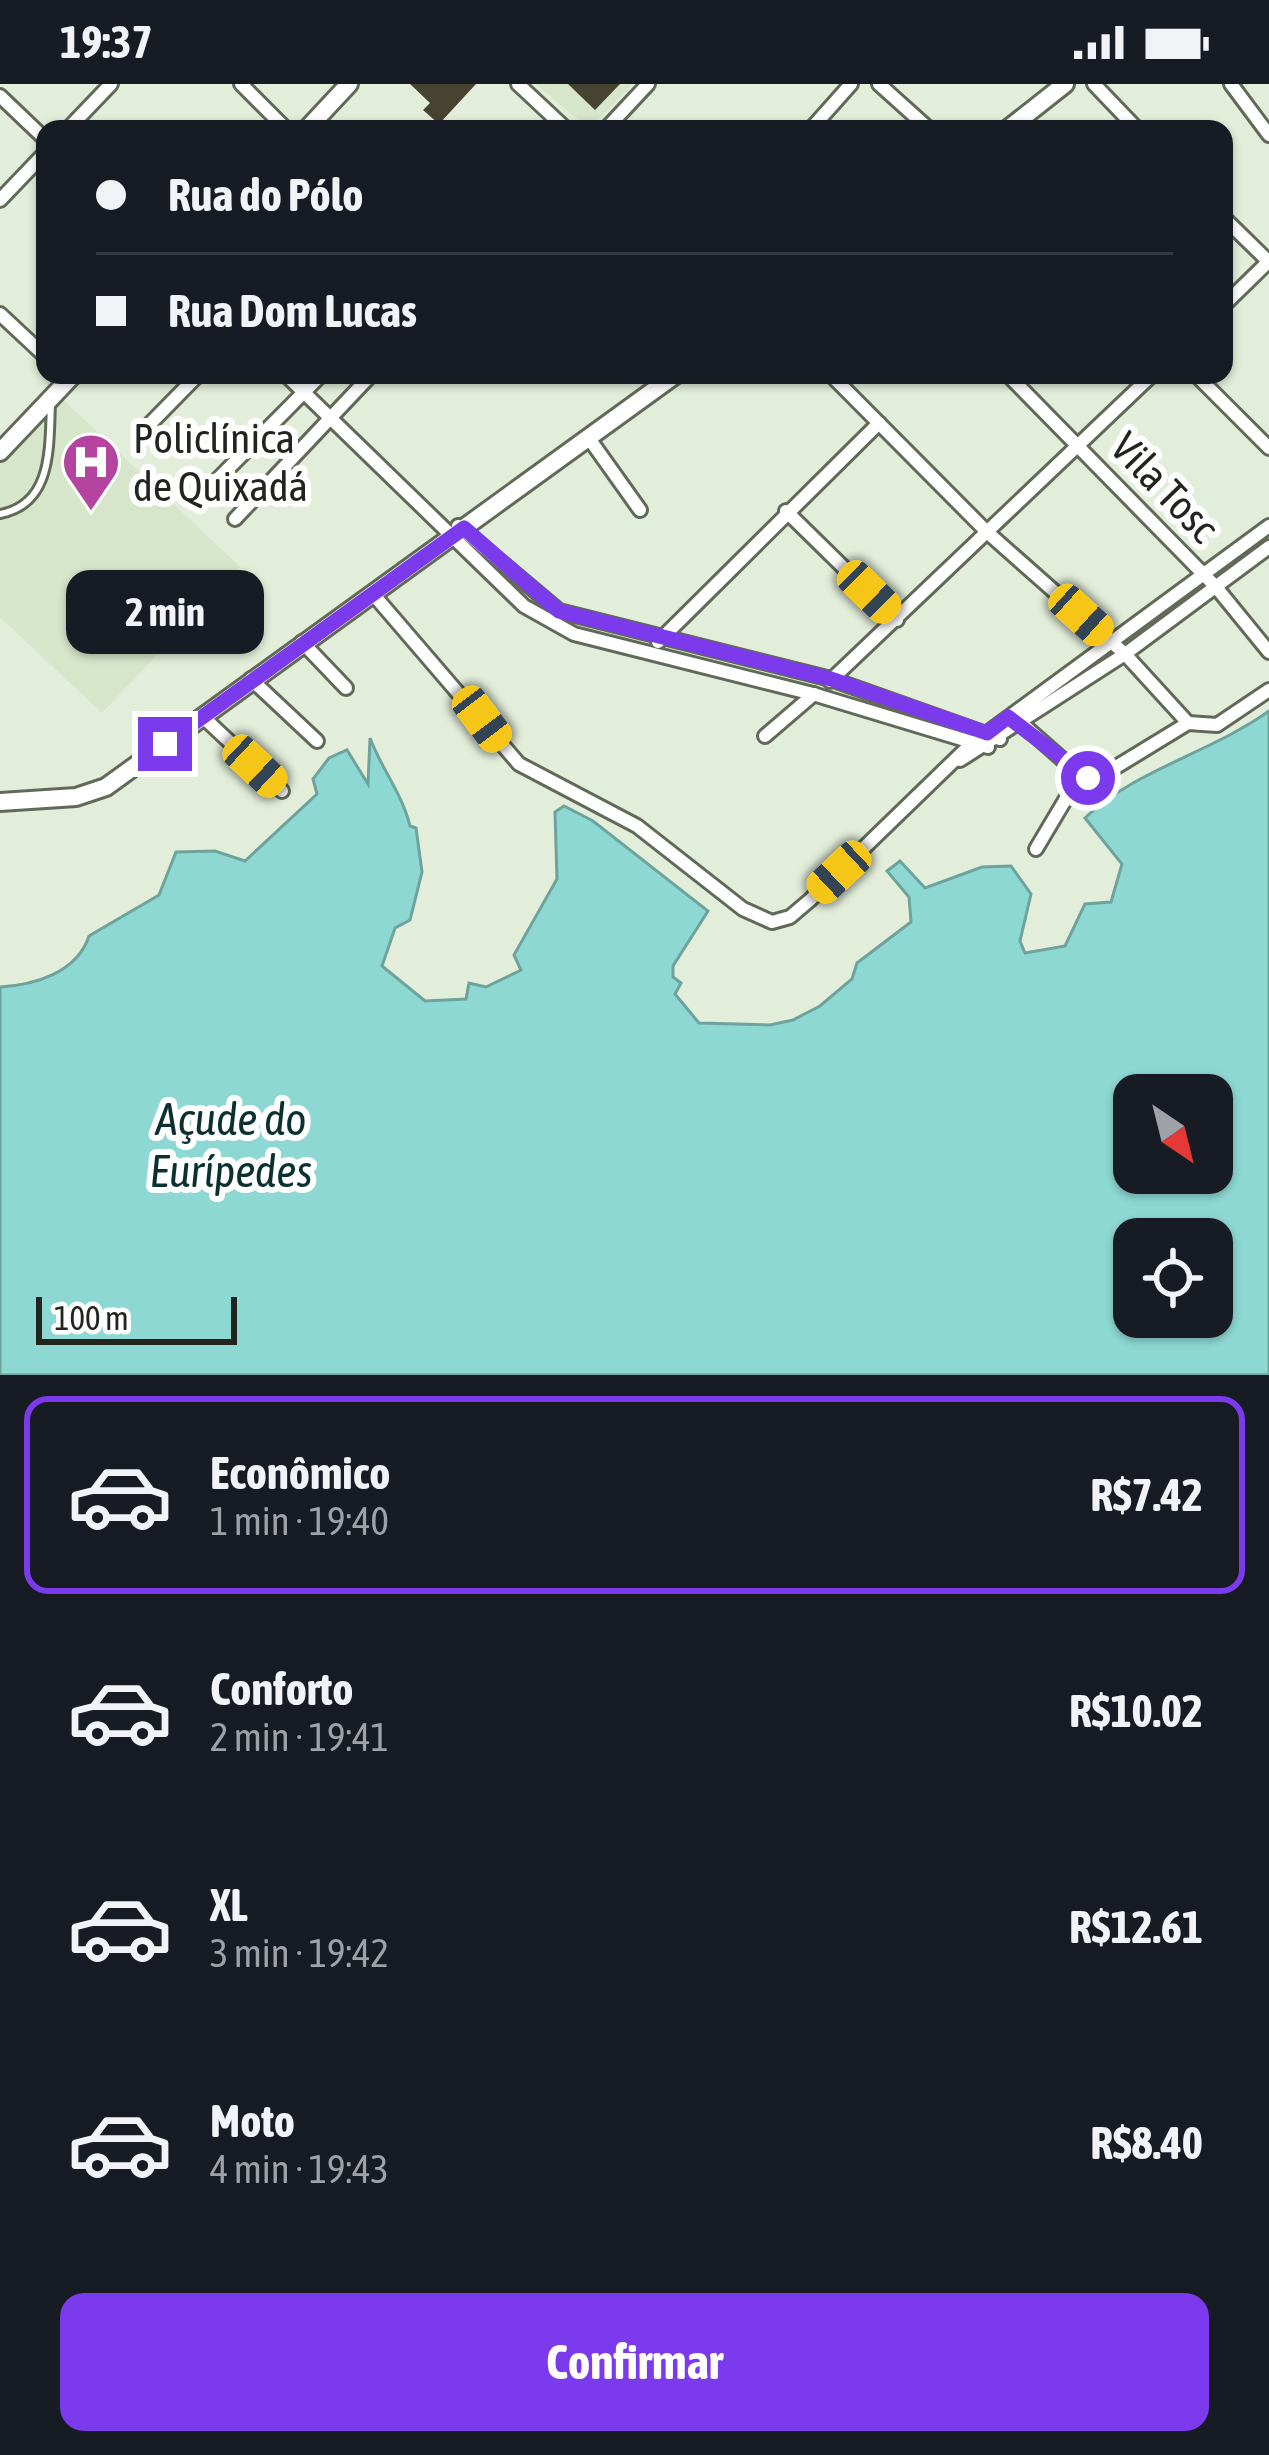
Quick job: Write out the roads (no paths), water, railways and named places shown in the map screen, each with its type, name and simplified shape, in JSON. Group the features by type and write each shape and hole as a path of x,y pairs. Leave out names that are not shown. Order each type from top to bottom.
{"street":[{"path":"77,120 111,84"},
{"path":"241,84 277,120"},
{"path":"316,120 349,84"},
{"path":"518,84 556,120"},
{"path":"614,120 648,84"},
{"path":"819,120 851,84"},
{"path":"879,84 919,120"},
{"path":"1019,120 1065,84"},
{"path":"1094,84 1129,120"},
{"path":"1231,84 1269,134"},
{"path":"0,96 36,130"},
{"path":"0,200 36,162"},
{"path":"1233,227 1269,261 1233,296"},
{"path":"0,314 36,348"},
{"path":"0,452 63,384"},
{"path":"140,434 189,384"},
{"path":"296,384 439,519 559,611 751,682 988,740"},
{"path":"218,479 313,384"},
{"path":"235,519 362,384"},
{"path":"0,802 93,794 662,384"},
{"path":"840,384 987,532 1125,654 1188,723"},
{"name":"Vila Tosc","path":"1016,384 1205,575 1269,652"},
{"path":"765,736 897,620 1143,384"},
{"path":"1205,384 1269,448"},
{"path":"655,646 879,423"},
{"path":"588,436 640,510"},
{"path":"786,511 897,620"},
{"path":"988,740 1008,717 1269,526"},
{"path":"458,532 548,623 831,679 988,740"},
{"path":"373,594 519,764 638,826 760,920 790,917 959,760 1125,654 1269,547"},
{"path":"548,623 559,611"},
{"path":"302,642 346,688"},
{"path":"751,682 757,664"},
{"path":"251,680 317,741"},
{"path":"1008,717 1023,723 1080,775 1107,775 1188,723 1217,725 1269,691"},
{"path":"202,716 282,791"},
{"path":"1036,849 1080,775"}],"lane":[{"path":"0,514 29,501 42,485 52,397"}],"water":[{"name":"Açude do Eurípedes","path":"1269,711 1269,1375 0,1375 0,987 40,980 65,968 89,936 159,895 176,852 215,851 245,861 317,794 313,779 329,758 347,750 368,784 370,738 410,826 416,828 422,872 410,920 395,928 382,966 425,1001 466,999 469,983 486,987 521,970 514,955 557,879 555,812 564,806 593,821 708,911 673,966 673,977 681,983 675,994 699,1023 770,1025 820,1006 852,979 857,963 911,922 909,897 887,871 900,861 925,888 982,867 1011,866 1031,894 1020,941 1025,953 1065,946 1085,904 1111,902 1122,864 1085,818 1126,787"}],"place":[{"name":"Policlínica de Quixadá","path":"91,513"}]}
